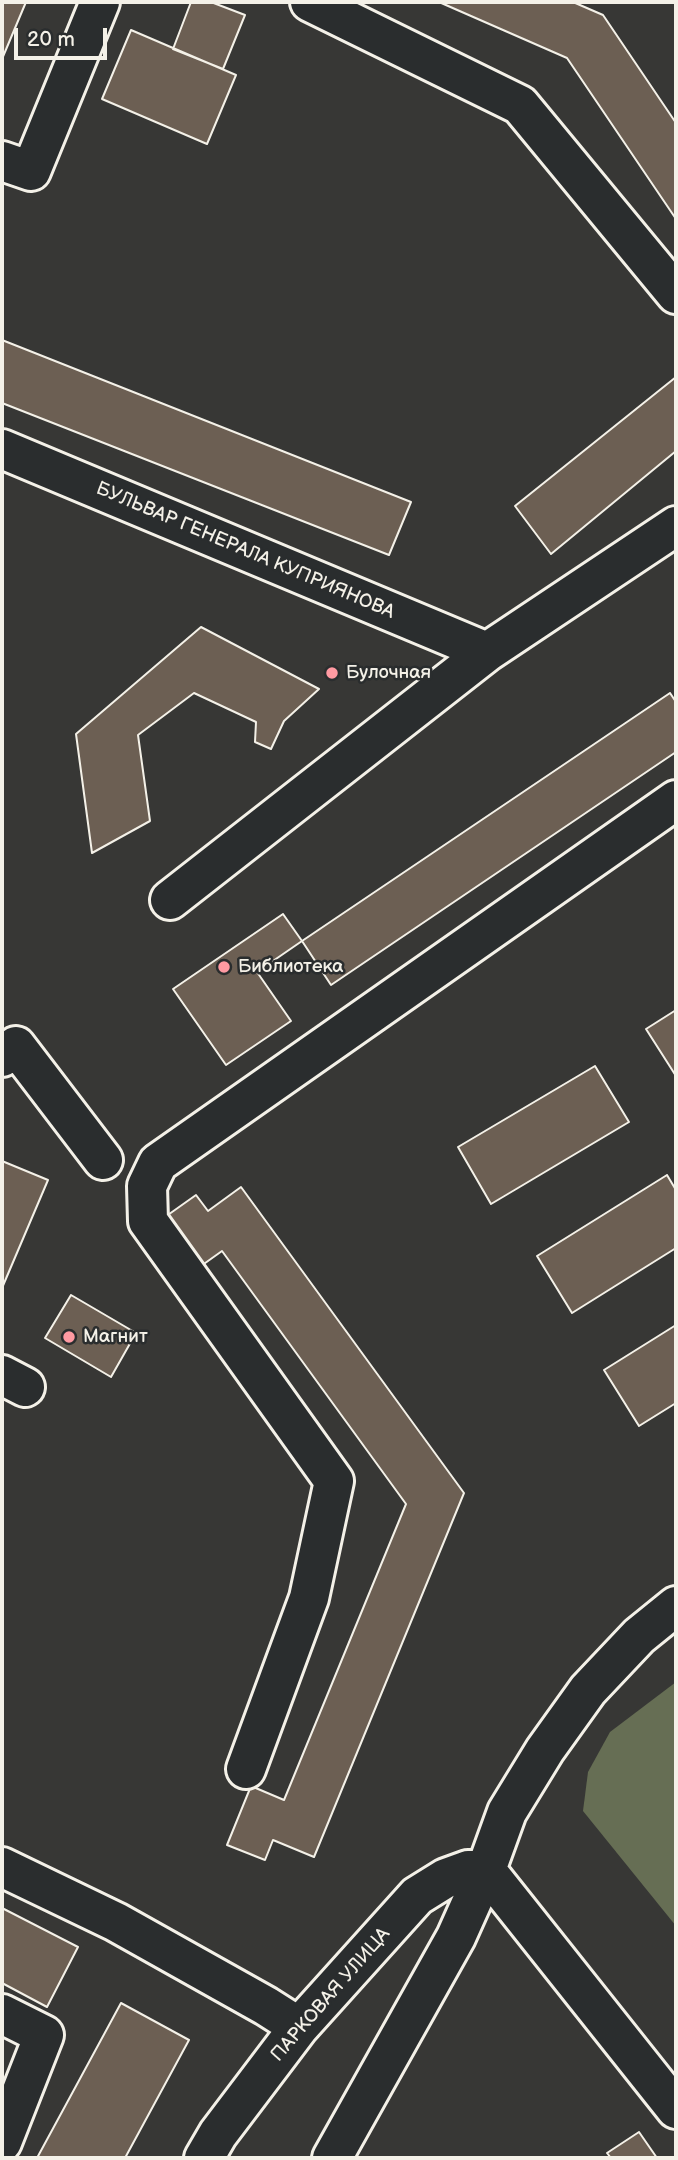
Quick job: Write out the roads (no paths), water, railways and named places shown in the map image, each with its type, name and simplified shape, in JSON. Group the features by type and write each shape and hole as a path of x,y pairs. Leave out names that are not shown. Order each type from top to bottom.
{"street":[{"path":"2,161 31,171 100,2"},
{"path":"310,2 520,105 676,294"},
{"name":"БУЛЬВАР ГЕНЕРАЛА КУПРИЯНОВА","path":"2,449 487,652"},
{"path":"170,900 487,652 675,528"},
{"path":"246,1769 309,1598 334,1481 148,1221 148,1186 158,1163 676,800"},
{"path":"2,1057 16,1045 103,1160"},
{"path":"332,2158 456,1937 507,1812 545,1750 588,1690 639,1636 676,1606"},
{"path":"2,1867 116,1922 299,2027"},
{"name":"ПАРКОВАЯ УЛИЦА","path":"204,2158 218,2134 299,2027 417,1896 446,1878 468,1870 485,1870"},
{"path":"485,1870 676,2109"},
{"path":"2,2014 44,2035 2,2142"}],"place":[{"name":"Булочная","path":"332,673"},
{"name":"Библиотека","path":"224,967"},
{"name":"Магнит","path":"69,1337"}]}
